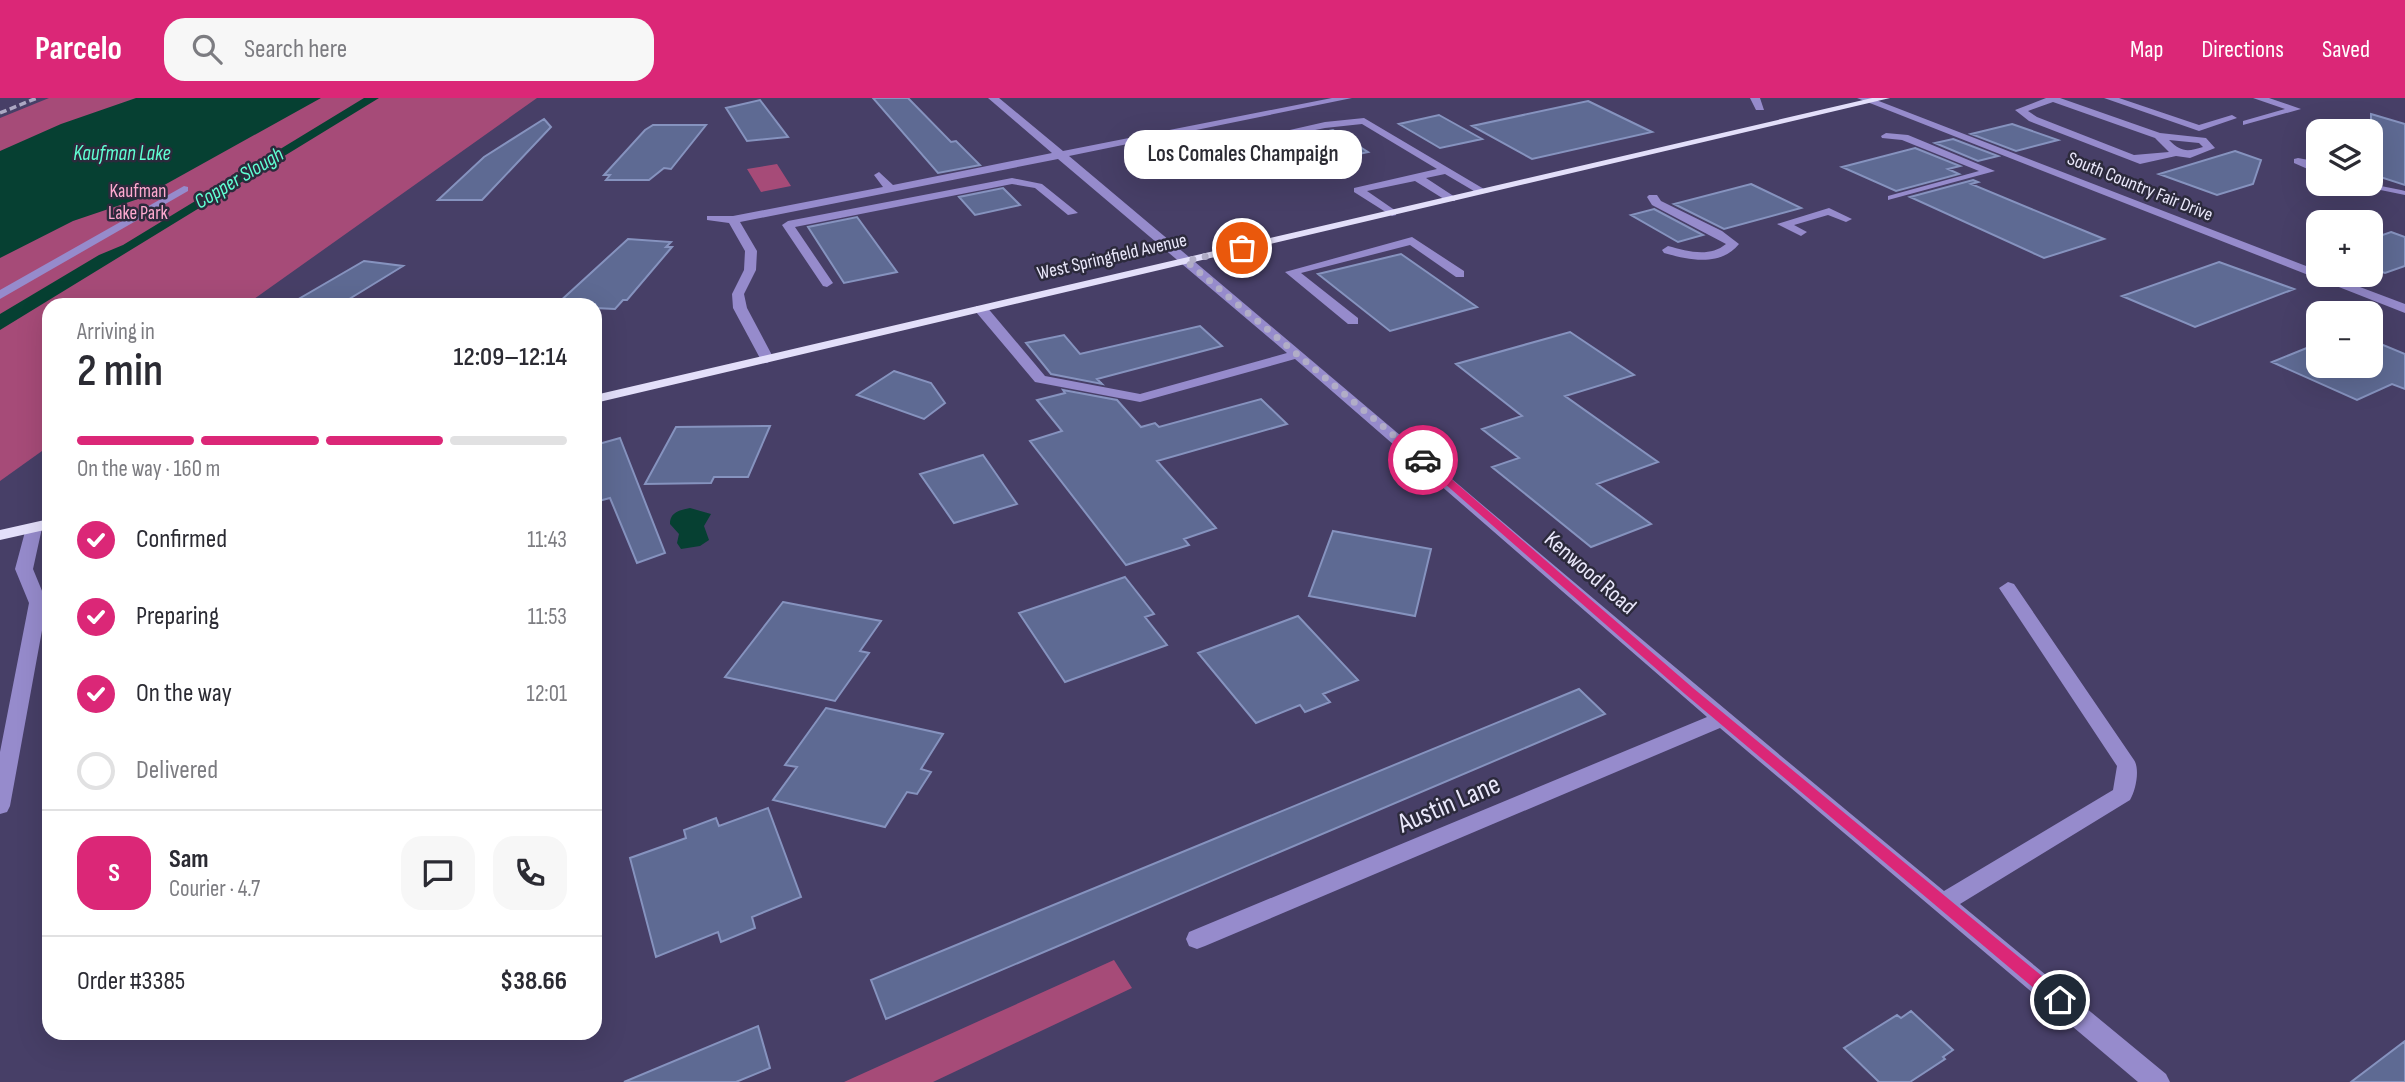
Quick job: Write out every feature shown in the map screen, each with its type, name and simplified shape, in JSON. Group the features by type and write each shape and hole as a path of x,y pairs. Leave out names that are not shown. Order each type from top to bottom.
{"main road":[{"name":"West Springfield Avenue","path":"602,397 1866,100 1885,98"},
{"path":"0,536 41,526"}],"street":[{"name":"Kenwood Road","path":"993,98 1297,354 1722,719 2157,1082"},
{"path":"711,218 733,220 1347,98"},
{"path":"2109,98 2199,128 2232,118"},
{"path":"2247,123 2295,109 2259,98"},
{"path":"2053,99 2160,136 2202,140 2210,148 2190,155 2176,153 2137,160 2033,119 2020,110 2053,99"},
{"name":"South Country Fair Drive","path":"1866,100 2405,309"},
{"path":"1242,142 1325,125 1364,121 1483,192"},
{"path":"1886,136 1904,136 1990,171 1892,198"},
{"path":"2160,136 2176,153"},
{"path":"1392,213 1358,190 1447,170"},
{"path":"879,175 890,189"},
{"path":"1417,177 1451,199"},
{"path":"827,283 788,225 1012,181 1029,180 1042,185 1072,213"},
{"path":"2383,187 2403,194"},
{"path":"0,295 184,189"},
{"path":"2383,190 2403,194"},
{"path":"1653,197 1656,203 1705,229 1724,235 1668,250"},
{"path":"1801,233 1783,224 1829,211 1846,219"},
{"path":"733,220 751,251 750,270 738,294 740,308 767,359"},
{"path":"1353,321 1291,272 1412,241 1460,274"},
{"path":"981,309 1040,379 1140,398 1297,354"},
{"path":"0,806 38,603 24,569 41,526"},
{"path":"1944,903 2123,794 2127,765 2008,588"},
{"name":"Austin Lane","path":"1197,939 1722,719"}],"green space":[{"name":"Kaufman Lake Park","path":"49,98 537,98 255,298 42,298 42,451 0,481 0,118"},
{"path":"777,164 791,186 761,192 747,169"},
{"path":"1114,960 1132,988 933,1082 844,1082"}],"water":[{"name":"Kaufman Lake","path":"136,98 321,98 141,198 73,221 0,258 0,151 61,124"},
{"name":"Copper Slough","path":"364,98 379,98 52,298 42,298 42,304 0,330 0,314 99,255 123,245"},
{"path":"690,508 711,514 704,526 709,540 700,546 681,549 677,543 679,534 670,524 670,520 676,512"}],"building":[{"path":"873,98 908,98 951,142 956,141 980,165 938,173"},
{"path":"760,100 788,137 747,141 726,108"},
{"path":"1588,101 1652,132 1532,159 1472,126"},
{"path":"2371,114 2405,124 2405,185 2383,178 2383,119 2371,119"},
{"path":"1439,115 1482,139 1440,148 1399,124"},
{"path":"544,119 551,127 482,200 438,200 484,157"},
{"path":"2012,124 2058,140 2016,151 1971,134"},
{"path":"653,125 706,125 671,169 664,168 649,180 606,180 610,175 604,175 645,130"},
{"path":"1333,130 1368,152 1271,173 1239,150"},
{"path":"1953,139 1998,156 1978,161 1935,143"},
{"path":"1915,148 1960,166 1948,169 1959,174 1896,191 1842,167"},
{"path":"2235,151 2261,160 2253,184 2217,195 2159,174"},
{"path":"1973,180 1978,182 1971,184 2104,239 2044,258 1910,197"},
{"path":"1751,184 1801,208 1724,229 1674,204"},
{"path":"1003,188 1020,205 975,215 959,197"},
{"path":"1654,209 1703,235 1678,242 1631,215"},
{"path":"857,217 897,272 844,283 808,227"},
{"path":"2391,232 2405,237 2405,266 2385,273 2383,272 2383,235"},
{"path":"628,239 671,242 666,247 672,247 627,300 623,300 615,309 602,308 602,298 564,298"},
{"path":"1401,254 1477,307 1390,331 1318,274"},
{"path":"364,261 403,266 351,298 300,298"},
{"path":"2219,262 2294,289 2195,327 2122,296"},
{"path":"1200,326 1222,346 1097,379 1102,384 1051,374 1026,343 1064,335 1080,354"},
{"path":"1570,332 1634,375 1565,396 1658,462 1597,484 1651,524 1591,547 1492,467 1519,458 1482,429 1522,416 1456,364"},
{"path":"2383,345 2405,354 2405,389 2392,384 2357,400 2308,378 2383,378"},
{"path":"2306,348 2306,377 2272,362"},
{"path":"894,371 931,383 945,403 924,419 857,395"},
{"path":"1063,390 1117,400 1141,427 1155,423 1159,427 1261,399 1287,424 1157,461 1216,528 1184,539 1189,545 1126,565 1030,441 1062,431 1037,400 1065,393"},
{"path":"770,426 748,477 714,477 711,483 645,484 676,427"},
{"path":"620,438 665,553 637,563 610,498 602,500 602,443"},
{"path":"983,455 1017,504 954,523 920,474"},
{"path":"1333,531 1431,549 1415,616 1309,596"},
{"path":"1125,577 1154,614 1145,617 1167,645 1065,682 1019,613"},
{"path":"783,602 881,621 860,651 869,653 835,701 725,677"},
{"path":"1298,616 1358,680 1323,694 1330,702 1305,712 1300,705 1256,723 1198,653"},
{"path":"1579,689 1605,714 886,1019 871,980"},
{"path":"826,708 943,734 921,769 931,772 917,794 907,792 885,827 773,800 797,767 785,765"},
{"path":"768,808 801,897 752,917 755,928 721,942 718,932 656,957 630,858 686,838 684,830 716,818 719,826"},
{"path":"1911,1011 1953,1050 1943,1057 1945,1059 1910,1082 1879,1082 1844,1048 1897,1015 1901,1018"},
{"path":"758,1026 770,1068 736,1082 624,1082"},
{"path":"2405,1041 2405,1082 2351,1082"}],"railway":[{"path":"0,113 37,98"}],"way so far":[{"path":"1242,248 1186,261 1423,460"}],"place":[{"name":"Los Comales Champaign","path":"1242,248"}],"route":[{"path":"1423,460 1689,691 2060,1000"}]}
